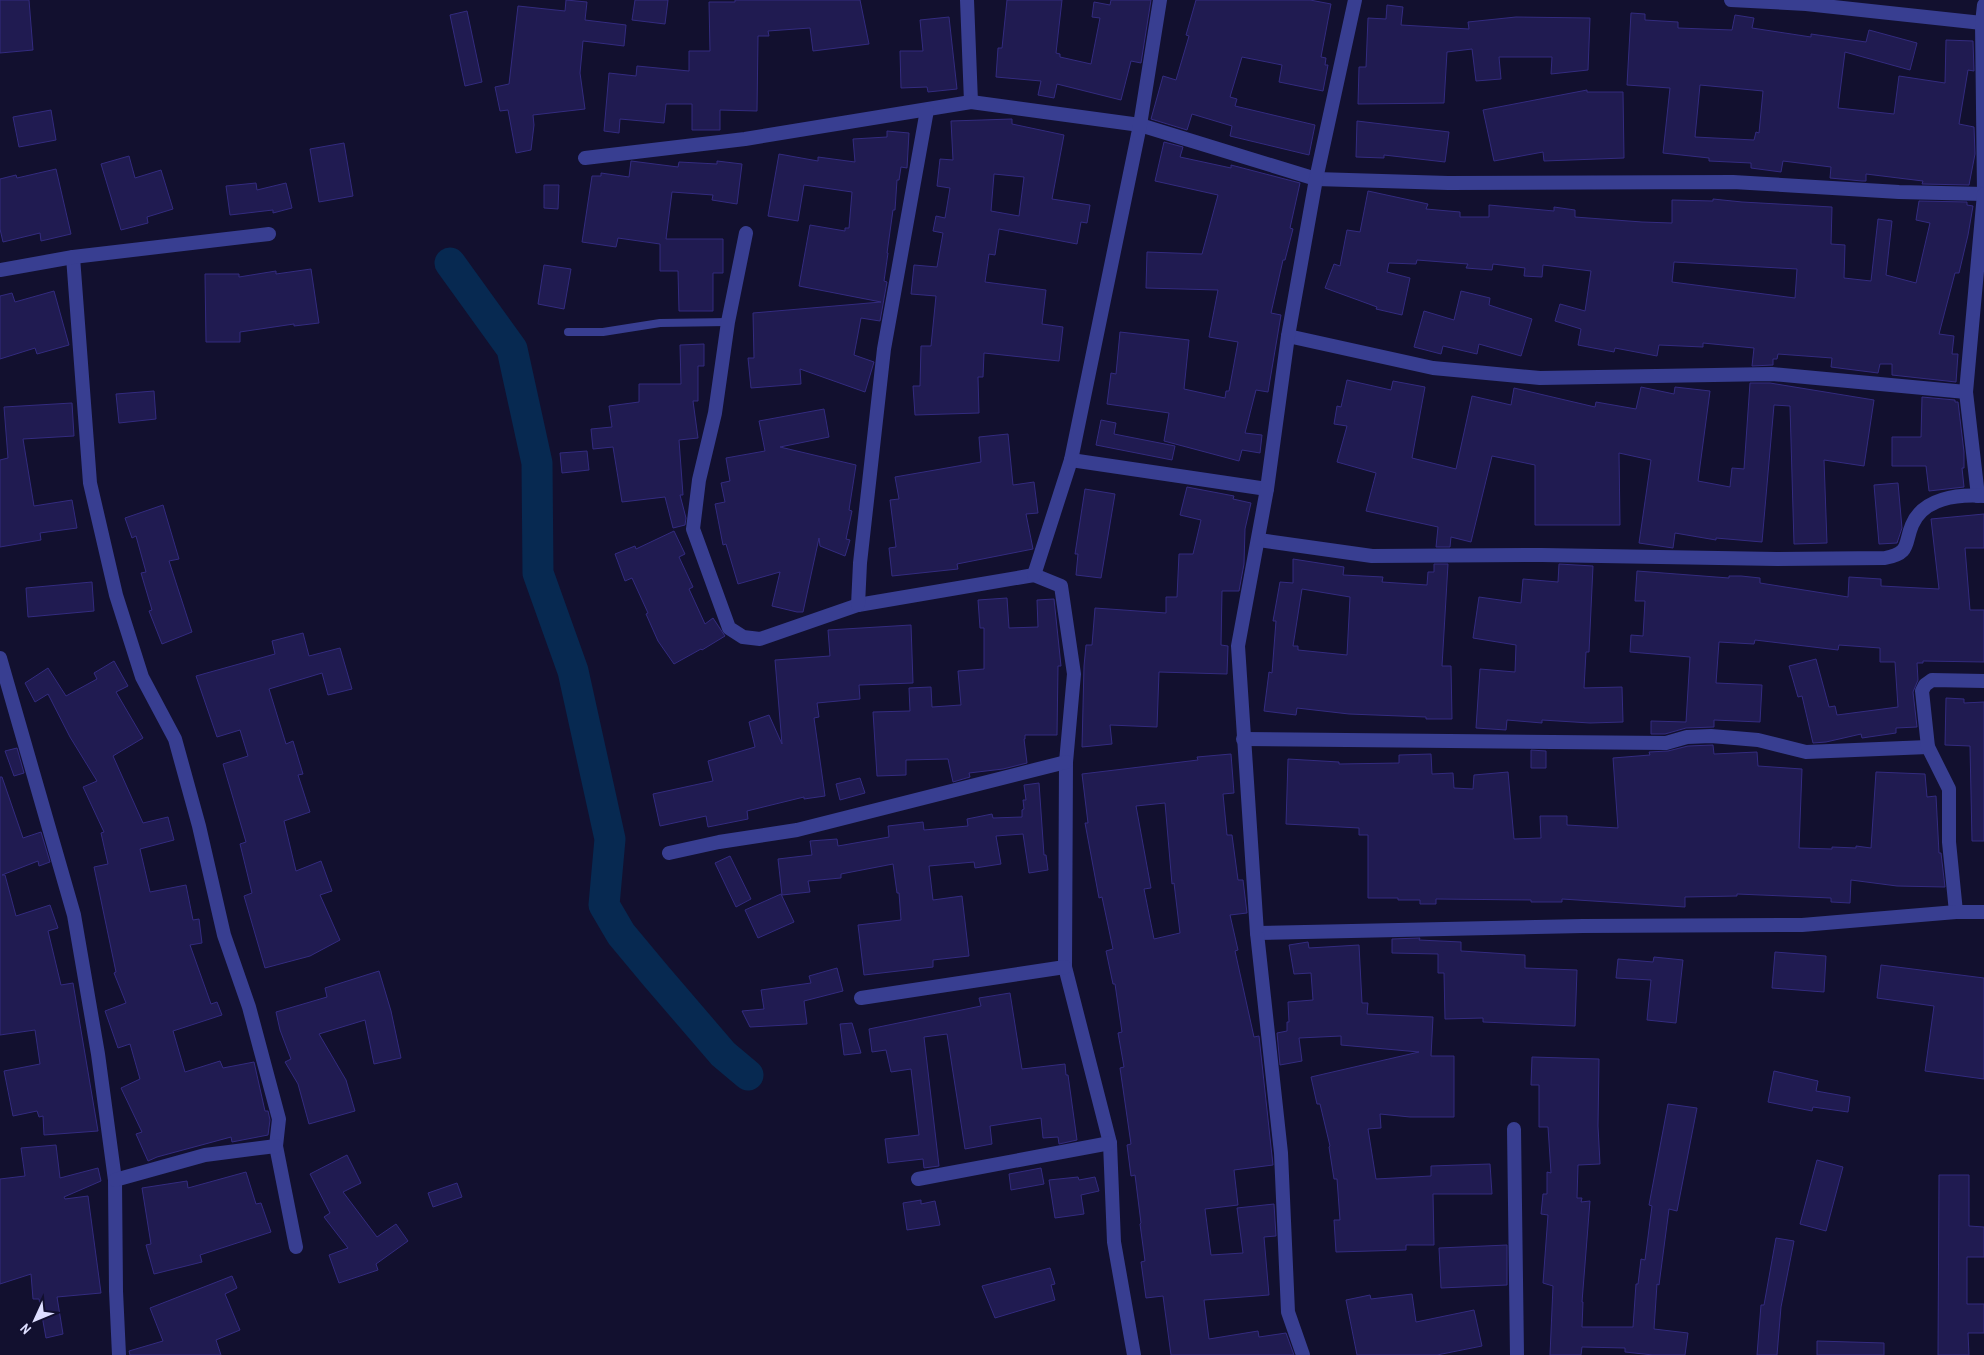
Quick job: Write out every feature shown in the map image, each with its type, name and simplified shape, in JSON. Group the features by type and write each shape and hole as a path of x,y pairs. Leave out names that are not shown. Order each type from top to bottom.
{"street":[{"path":"967,0 971,102"},
{"path":"1034,575 1071,460 1140,125 1160,0"},
{"path":"1303,1355 1288,1312 1281,1153 1257,932 1238,646 1268,489 1288,336 1316,179 1356,0"},
{"path":"1731,0 1806,4 1982,23"},
{"path":"1259,540 1372,556 1542,555 1777,559 1885,558 1895,556 1906,548 1912,524 1926,508 1940,499 1981,496 1966,392 1984,194 1982,23 1984,5"},
{"path":"585,158 745,139 971,102 1140,125 1316,179 1448,183 1734,182 1899,192 1984,194"},
{"path":"858,605 860,563 884,349 927,110"},
{"path":"746,233 728,322 715,413 699,480 693,529 729,628 743,637 760,639 858,605 1034,575 1061,586 1074,674 1066,762 1065,966 1110,1143 1114,1242 1134,1355"},
{"path":"0,270 73,257 269,234"},
{"path":"73,257 92,492 116,595 142,677 178,748 199,826 224,935 249,1007 280,1119 276,1146 296,1247"},
{"path":"1288,336 1433,368 1540,378 1772,374 1966,392"},
{"path":"1071,460 1268,489"},
{"path":"0,658 74,915 98,1054 116,1180 116,1292 119,1355"},
{"path":"1956,912 1949,842 1949,789 1928,747 1922,691 1925,685 1932,680 1984,681"},
{"path":"1243,739 1666,743 1687,737 1711,736 1758,740 1806,752 1928,747"},
{"path":"669,853 719,842 797,830 1066,762"},
{"path":"1257,932 1583,926 1802,925 1956,912 1984,912"},
{"path":"861,998 1065,966"},
{"path":"1514,1129 1517,1355"},
{"path":"918,1180 1110,1143"},
{"path":"116,1180 205,1155 276,1146"}],"lane":[{"path":"568,332 603,332 660,323 728,322"}],"building":[{"path":"0,0 29,0 33,50 0,53"},
{"path":"566,0 587,2 585,20 626,25 624,46 583,41 580,73 585,109 533,115 534,125 531,150 516,153 508,110 500,111 495,87 509,84 518,6 565,11"},
{"path":"635,0 668,0 665,24 632,20"},
{"path":"735,0 860,0 869,44 813,51 810,28 768,31 769,36 758,36 757,111 720,110 720,130 692,130 692,104 666,104 664,123 620,119 619,133 604,131 609,73 636,76 637,66 689,71 689,51 710,51 709,2 735,2"},
{"path":"1007,0 1062,0 1056,53 1060,54 1060,57 1091,64 1100,18 1092,17 1094,2 1110,5 1111,0 1151,0 1141,63 1131,61 1121,100 1057,84 1054,98 1038,95 1041,81 996,77 998,48 1002,48"},
{"path":"1196,0 1310,0 1331,4 1321,57 1326,58 1325,65 1328,65 1323,91 1279,82 1282,65 1242,57 1230,97 1237,99 1235,106 1315,125 1309,155 1230,136 1232,126 1192,114 1187,130 1151,119 1163,76 1176,80 1189,36 1186,35"},
{"path":"1387,5 1403,7 1401,25 1469,29 1468,22 1516,17 1590,18 1588,70 1551,74 1552,57 1499,57 1501,79 1476,81 1472,49 1447,52 1444,103 1358,104 1359,67 1366,67 1368,18 1386,19"},
{"path":"467,11 482,82 465,86 450,15"},
{"path":"1631,13 1645,14 1645,20 1678,22 1678,28 1732,30 1735,15 1754,18 1752,28 1811,37 1811,34 1866,42 1869,30 1917,43 1910,70 1845,52 1838,108 1894,114 1899,76 1945,83 1946,40 1973,41 1974,71 1968,70 1959,124 1974,127 1975,154 1969,185 1922,184 1923,181 1866,174 1866,181 1830,178 1831,167 1783,161 1781,172 1751,168 1751,163 1709,161 1709,158 1663,153 1670,88 1627,85","holes":["1700,85 1763,91 1759,133 1756,132 1754,140 1695,137"]},
{"path":"949,17 957,89 928,92 927,87 901,88 900,51 923,51 920,20"},
{"path":"1587,90 1587,92 1623,92 1624,158 1544,161 1543,152 1494,161 1483,110"},
{"path":"51,110 56,140 19,147 13,117"},
{"path":"1012,119 1012,124 1064,135 1052,199 1090,205 1087,223 1081,222 1077,244 999,229 995,255 989,254 985,282 1046,290 1042,324 1063,327 1059,361 984,353 983,377 978,377 979,413 915,415 913,386 920,386 921,346 931,346 936,296 911,294 914,265 937,267 943,233 933,231 936,216 945,218 950,188 937,186 940,159 953,160 951,121","holes":["994,174 1024,177 1019,216 991,211"]},
{"path":"1357,121 1449,132 1445,162 1384,155 1384,158 1356,157"},
{"path":"887,131 909,133 907,168 901,167 899,180 897,180 895,210 893,210 884,281 887,282 880,321 861,318 854,355 874,362 865,392 800,369 801,384 751,388 748,358 754,358 753,313 881,302 799,286 810,225 845,231 845,228 849,228 852,192 804,185 798,221 768,216 779,154 818,161 818,157 855,162 853,139 887,137"},
{"path":"1164,142 1183,147 1180,157 1231,168 1231,165 1300,183 1290,228 1293,229 1285,260 1283,260 1271,313 1281,315 1268,392 1256,390 1245,433 1262,435 1260,453 1242,450 1239,461 1164,441 1169,413 1107,404 1111,373 1116,374 1120,332 1189,340 1184,389 1225,398 1226,391 1229,391 1238,342 1209,337 1218,290 1146,288 1147,252 1202,254 1218,195 1155,181"},
{"path":"344,143 353,196 319,202 310,149"},
{"path":"129,156 135,178 161,170 173,209 147,217 148,223 121,230 101,164"},
{"path":"631,161 678,167 679,162 717,164 717,161 742,164 737,204 712,200 713,195 672,192 666,239 723,239 723,273 713,273 713,311 679,311 678,271 660,271 660,244 618,238 616,247 582,242 592,176 601,176 601,173 629,177"},
{"path":"56,169 71,234 41,241 40,233 3,242 0,229 0,179 16,175 17,178"},
{"path":"256,183 257,190 286,183 292,208 273,213 273,210 230,215 226,186"},
{"path":"544,185 559,185 558,209 544,208"},
{"path":"1368,191 1428,204 1426,209 1460,212 1460,217 1489,217 1489,205 1554,211 1554,207 1575,210 1575,217 1672,223 1672,200 1713,201 1713,199 1832,207 1831,244 1845,245 1844,278 1871,281 1878,219 1892,221 1886,275 1916,283 1930,223 1916,220 1919,201 1967,202 1967,205 1973,206 1968,235 1959,273 1955,273 1939,334 1954,336 1952,354 1958,354 1956,382 1892,375 1892,364 1880,364 1878,373 1831,367 1832,358 1778,354 1777,359 1773,359 1773,365 1752,366 1754,348 1703,343 1703,347 1659,345 1657,356 1615,348 1614,352 1578,345 1581,329 1555,321 1560,304 1585,311 1591,271 1543,265 1542,277 1524,276 1525,268 1493,264 1492,270 1466,268 1468,264 1417,260 1416,264 1389,263 1387,272 1410,278 1402,315 1376,309 1377,307 1325,288 1334,264 1340,266 1347,230 1360,232","holes":["1674,262 1797,269 1795,298 1672,282"]},
{"path":"544,265 571,269 564,309 538,304"},
{"path":"311,269 319,323 294,326 294,324 240,332 240,342 206,342 205,274 239,274 239,277 276,271 276,274"},
{"path":"54,291 69,345 37,354 35,348 0,359 0,296 12,293 15,302"},
{"path":"1461,291 1490,298 1489,305 1532,319 1521,356 1479,344 1477,354 1443,346 1441,354 1414,347 1424,311 1454,320"},
{"path":"704,344 704,366 698,366 698,401 693,401 698,438 679,440 683,495 680,495 686,518 685,525 673,528 665,497 622,502 613,447 593,449 591,429 612,427 609,406 639,402 639,384 681,384 680,345"},
{"path":"1347,380 1391,390 1393,381 1425,387 1412,458 1456,469 1472,396 1511,405 1514,388 1595,407 1596,402 1636,409 1641,387 1674,394 1675,387 1710,391 1698,481 1730,487 1732,468 1744,469 1750,383 1770,383 1874,400 1864,466 1824,460 1827,543 1794,544 1790,406 1774,405 1762,542 1716,538 1716,540 1675,533 1673,548 1639,543 1651,460 1619,453 1620,525 1535,525 1535,465 1492,456 1471,542 1451,537 1450,547 1436,547 1438,527 1366,511 1376,473 1337,462 1347,426 1334,424 1337,406 1341,407"},
{"path":"154,391 156,419 119,423 116,394"},
{"path":"1922,397 1955,400 1955,402 1958,402 1964,452 1964,468 1962,468 1964,487 1929,491 1926,466 1892,466 1892,437 1921,437"},
{"path":"72,403 74,436 23,439 34,506 72,500 77,528 40,533 41,540 0,547 0,460 8,458 4,407"},
{"path":"824,409 829,437 780,447 856,465 849,510 852,511 846,539 850,540 845,556 820,546 819,538 803,612 797,612 772,606 780,572 738,584 726,544 723,545 715,504 725,502 721,483 730,481 726,458 765,451 759,421"},
{"path":"1101,420 1116,423 1114,434 1175,446 1172,460 1096,445"},
{"path":"1008,434 1013,485 1034,482 1038,513 1026,514 1033,549 957,564 958,569 892,576 889,548 896,547 890,500 899,499 895,477 981,462 979,437"},
{"path":"587,451 589,470 562,473 560,453"},
{"path":"1898,483 1902,528 1897,543 1879,544 1874,485"},
{"path":"1187,487 1234,496 1233,499 1251,503 1245,529 1244,564 1239,591 1222,591 1221,645 1228,646 1227,674 1159,672 1157,727 1110,725 1112,744 1082,747 1084,666 1086,645 1092,645 1095,608 1166,613 1166,597 1177,597 1179,554 1193,554 1201,520 1180,515"},
{"path":"1085,489 1115,494 1101,578 1076,575 1078,554 1075,554"},
{"path":"163,505 179,559 169,561 192,632 162,644 149,611 152,610 141,573 146,572 136,536 132,538 125,518"},
{"path":"1984,514 1984,548 1965,548 1970,610 1984,610 1984,662 1923,661 1923,663 1917,663 1918,680 1913,692 1917,727 1896,728 1896,733 1862,738 1861,734 1813,743 1802,696 1798,697 1789,666 1816,659 1829,707 1835,706 1837,715 1898,707 1895,662 1880,662 1880,648 1839,645 1838,650 1755,640 1754,644 1719,642 1716,683 1762,685 1760,722 1714,720 1714,727 1686,728 1665,734 1651,734 1651,721 1686,722 1690,657 1630,652 1631,635 1643,636 1645,601 1635,601 1637,571 1729,578 1729,576 1741,576 1760,578 1760,583 1848,597 1849,577 1881,579 1881,586 1939,589 1931,519"},
{"path":"674,531 685,554 679,557 693,587 689,589 705,624 713,618 725,636 674,664 658,641 632,578 625,581 615,554 635,546 636,549"},
{"path":"1293,559 1344,567 1343,575 1383,577 1382,582 1427,585 1428,572 1434,572 1434,564 1448,564 1442,666 1451,666 1452,719 1349,714 1297,708 1296,715 1264,711 1269,672 1272,673 1276,621 1273,621 1280,582 1293,583","holes":["1302,589 1350,597 1347,655 1298,650 1298,646 1293,646"]},
{"path":"1559,564 1593,566 1589,652 1586,652 1584,688 1622,687 1623,722 1590,723 1542,720 1542,723 1507,720 1506,730 1476,728 1480,669 1515,672 1516,645 1473,638 1479,597 1521,603 1523,579 1558,582"},
{"path":"92,582 94,611 28,617 26,588"},
{"path":"1007,598 1009,628 1038,627 1037,600 1054,599 1061,666 1058,666 1057,735 1025,735 1027,763 1003,769 969,773 970,777 953,782 948,759 906,760 906,775 877,776 873,712 910,711 909,688 931,687 932,707 961,705 958,671 984,669 984,628 980,628 978,600"},
{"path":"911,625 913,683 859,685 860,699 817,703 819,717 814,718 825,796 804,799 804,797 747,811 748,819 708,827 706,816 660,826 653,794 713,781 708,761 755,747 749,722 769,715 782,744 775,660 830,656 828,630"},
{"path":"303,633 309,656 340,648 352,689 328,695 322,673 269,689 286,744 293,741 303,774 298,775 310,812 284,821 296,871 321,861 332,891 320,895 340,940 310,956 265,968 244,896 252,893 240,844 246,842 223,764 248,756 240,730 217,737 196,676 275,654 272,641"},
{"path":"114,661 128,686 116,692 143,738 113,756 143,823 168,817 174,840 140,849 150,892 186,885 193,920 199,919 202,943 190,945 211,1004 217,1002 222,1015 173,1031 185,1072 220,1061 223,1068 254,1062 265,1111 268,1111 270,1120 268,1135 232,1142 231,1137 148,1161 136,1134 142,1132 121,1088 140,1079 130,1044 118,1048 105,1011 126,1003 114,973 116,972 94,867 108,864 101,833 104,832 83,787 97,781 70,737 48,694 35,702 25,683 48,668 66,696 97,679 94,673"},
{"path":"1946,698 1964,699 1964,703 1984,702 1984,841 1972,841 1970,746 1945,745"},
{"path":"1713,745 1714,754 1757,752 1758,766 1802,769 1799,848 1832,849 1832,847 1856,848 1856,846 1871,848 1876,772 1925,774 1927,797 1936,796 1939,853 1941,853 1945,887 1897,886 1851,880 1850,903 1831,902 1831,898 1737,894 1737,896 1685,897 1685,907 1562,899 1562,902 1531,902 1531,900 1436,899 1436,904 1420,904 1420,900 1368,898 1368,835 1359,835 1359,828 1286,824 1288,759 1339,762 1339,764 1399,763 1399,755 1431,754 1432,774 1453,773 1454,788 1473,789 1474,775 1508,772 1514,839 1541,838 1540,816 1567,816 1567,825 1618,828 1613,758 1650,755 1649,752 1668,751 1688,746"},
{"path":"17,748 24,773 14,776 5,751"},
{"path":"1531,750 1546,751 1546,768 1531,768"},
{"path":"1231,754 1234,793 1223,794 1227,835 1232,835 1238,880 1243,880 1247,913 1230,915 1238,950 1235,951 1254,1037 1259,1036 1273,1165 1234,1170 1238,1205 1205,1209 1211,1255 1243,1253 1237,1208 1274,1204 1276,1236 1264,1237 1269,1295 1204,1300 1209,1339 1258,1331 1259,1337 1286,1333 1294,1355 1171,1355 1163,1296 1146,1298 1141,1262 1145,1261 1141,1223 1135,1175 1131,1176 1127,1145 1131,1144 1120,1068 1124,1067 1118,1033 1122,1032 1115,984 1113,984 1106,951 1113,949 1102,897 1099,898 1085,823 1088,823 1082,774 1198,760 1197,757","holes":["1165,803 1172,884 1174,883 1180,933 1154,939 1144,889 1151,888 1136,806"]},
{"path":"0,777 2,777 23,838 41,832 50,862 39,866 38,861 2,875 5,875 16,916 50,905 58,928 48,931 61,985 73,983 98,1131 44,1135 43,1116 39,1117 37,1111 13,1116 4,1071 40,1064 35,1030 0,1035"},
{"path":"860,778 865,793 840,800 836,784"},
{"path":"1039,783 1044,855 1046,855 1048,870 1029,873 1023,834 996,836 1001,864 975,868 974,862 929,866 933,900 962,896 969,956 933,960 933,967 864,975 858,925 901,920 899,893 897,893 893,864 841,874 841,878 808,881 810,892 782,895 778,859 812,855 810,841 837,839 838,846 889,837 888,826 923,822 924,830 968,826 967,819 992,814 993,818 1022,817 1022,810 1024,809 1023,800 1026,800 1024,785"},
{"path":"730,856 751,899 736,907 715,863"},
{"path":"781,894 794,922 758,938 745,910"},
{"path":"1420,938 1419,940 1461,942 1461,951 1525,955 1525,968 1577,970 1575,1026 1483,1022 1483,1018 1445,1019 1444,973 1438,973 1438,954 1392,953 1392,939"},
{"path":"1308,942 1309,948 1359,945 1362,1003 1368,1003 1367,1014 1433,1017 1431,1056 1454,1056 1454,1117 1410,1117 1380,1114 1381,1128 1368,1129 1376,1179 1431,1176 1431,1166 1490,1164 1492,1194 1433,1194 1434,1245 1406,1245 1406,1250 1336,1252 1334,1220 1340,1220 1337,1179 1334,1179 1330,1146 1320,1104 1317,1104 1311,1077 1419,1052 1341,1045 1341,1036 1299,1038 1302,1061 1280,1065 1277,1033 1287,1031 1287,1022 1289,1022 1288,1002 1313,1000 1311,973 1294,974 1289,945"},
{"path":"1775,952 1826,956 1824,992 1772,988"},
{"path":"1654,957 1683,960 1676,1023 1647,1020 1651,980 1616,978 1618,959 1653,962"},
{"path":"1881,965 1984,978 1984,1079 1925,1071 1934,1006 1877,998"},
{"path":"837,968 843,991 804,1001 807,1024 750,1027 742,1011 764,1009 761,990 811,983 809,976"},
{"path":"379,971 391,1011 401,1058 374,1064 365,1020 319,1034 346,1080 355,1111 309,1124 298,1084 285,1062 291,1059 280,1030 276,1012 327,997 325,988"},
{"path":"1010,993 1022,1069 1065,1064 1077,1140 1059,1144 1058,1137 1043,1138 1041,1118 990,1126 992,1144 965,1149 947,1034 924,1037 939,1166 924,1168 923,1159 888,1163 885,1139 919,1135 911,1069 891,1072 886,1050 872,1052 869,1029 981,1006 979,998"},
{"path":"852,1023 861,1053 844,1055 840,1024"},
{"path":"1532,1057 1599,1059 1598,1126 1600,1164 1578,1165 1577,1198 1582,1198 1581,1202 1590,1201 1582,1302 1582,1327 1633,1327 1636,1284 1638,1284 1641,1259 1645,1260 1652,1206 1649,1205 1668,1104 1697,1108 1677,1211 1669,1209 1659,1285 1657,1284 1654,1329 1688,1333 1685,1355 1653,1355 1625,1352 1625,1348 1582,1347 1581,1355 1550,1355 1553,1286 1543,1283 1548,1215 1541,1214 1543,1194 1547,1194 1547,1172 1551,1173 1548,1127 1539,1127 1539,1085 1531,1085"},
{"path":"1774,1071 1818,1081 1816,1091 1850,1097 1848,1112 1813,1107 1812,1111 1768,1102"},
{"path":"56,1145 60,1178 98,1168 101,1181 64,1197 65,1199 88,1196 101,1293 57,1297 63,1334 46,1338 39,1299 33,1299 31,1274 0,1284 0,1179 25,1176 21,1148"},
{"path":"347,1155 361,1183 343,1192 377,1237 396,1224 408,1241 376,1264 378,1270 339,1283 329,1255 348,1248 324,1217 330,1213 310,1174"},
{"path":"1817,1160 1843,1167 1826,1231 1800,1224"},
{"path":"1041,1168 1044,1184 1011,1190 1009,1174"},
{"path":"246,1172 256,1204 261,1203 271,1232 200,1255 202,1262 154,1274 146,1245 151,1244 142,1188 187,1181 188,1188"},
{"path":"1939,1175 1969,1175 1969,1226 1984,1227 1984,1257 1967,1257 1967,1304 1984,1304 1984,1333 1968,1333 1969,1355 1938,1355"},
{"path":"1078,1177 1079,1180 1095,1177 1099,1191 1081,1195 1084,1214 1055,1218 1049,1180"},
{"path":"457,1183 462,1197 433,1207 428,1193"},
{"path":"921,1200 921,1204 935,1201 940,1225 907,1230 903,1203"},
{"path":"1776,1238 1794,1241 1781,1307 1777,1355 1757,1355 1761,1305 1764,1305"},
{"path":"1507,1245 1507,1285 1441,1288 1439,1248"},
{"path":"1050,1268 1055,1284 1051,1285 1055,1300 995,1318 982,1286"},
{"path":"232,1276 237,1288 225,1294 240,1330 216,1340 221,1355 130,1355 129,1351 163,1341 150,1308"},
{"path":"1412,1294 1416,1322 1474,1310 1482,1346 1437,1355 1357,1355 1346,1300 1370,1295 1371,1299"},
{"path":"1817,1341 1884,1343 1884,1355 1817,1355"}],"waterway":[{"path":"450,263 512,349 537,463 538,573 573,671 610,839 604,905 621,934 656,976 723,1054 748,1075"}]}
